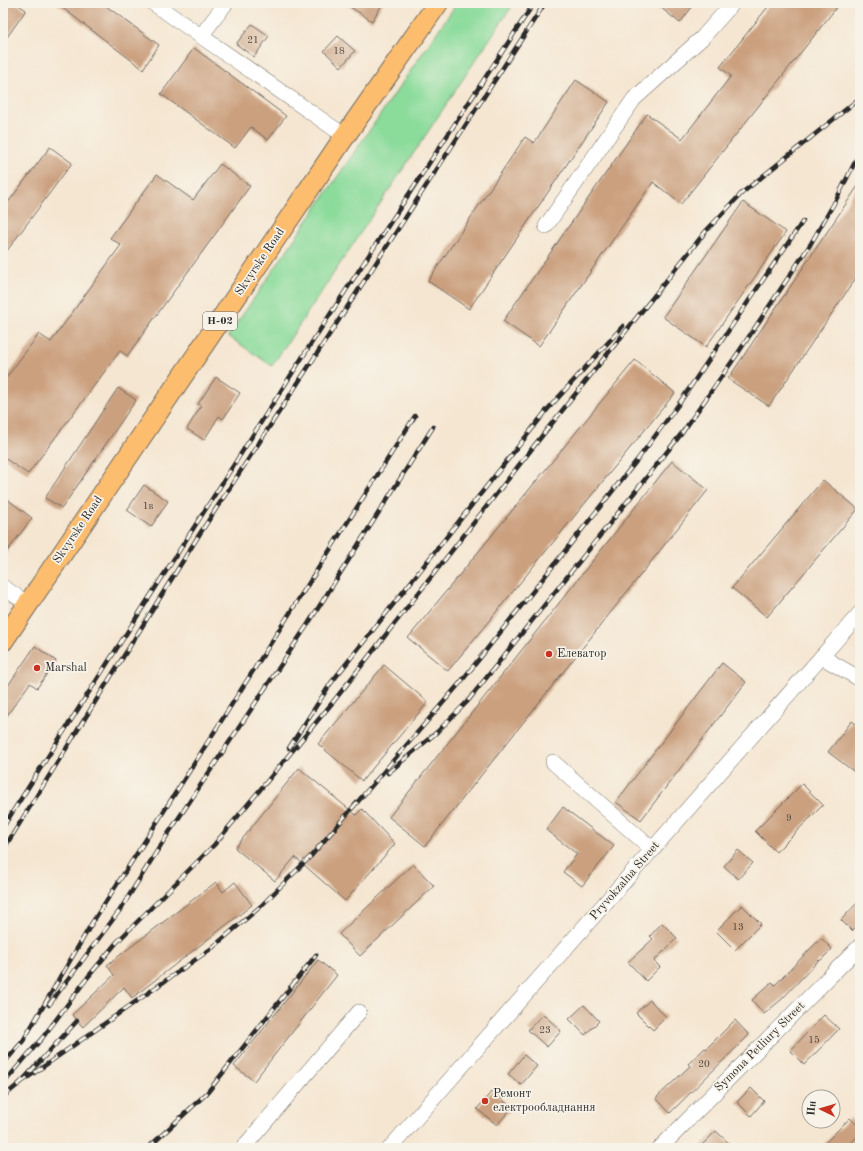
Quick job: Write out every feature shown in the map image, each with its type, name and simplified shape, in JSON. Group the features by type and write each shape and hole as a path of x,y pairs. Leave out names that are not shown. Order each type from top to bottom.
{"main road":[{"name":"Skvyrske Road","path":"3,641 345,136 438,3"}],"street":[{"path":"153,3 345,136"},
{"path":"201,36 226,3"},
{"path":"546,226 634,100 702,38 732,3"},
{"path":"3,587 28,604"},
{"name":"Pryvokzalna Street","path":"390,1148 860,613"},
{"path":"822,657 860,679"},
{"path":"553,762 653,850"},
{"name":"Symona Petliury Street","path":"660,1148 860,946"},
{"path":"243,1148 359,1012"}],"green space":[{"path":"457,3 514,3 272,366 228,336"}],"building":[{"path":"3,3 16,3 26,10 3,43"},
{"path":"56,3 102,3 159,45 143,69"},
{"path":"344,3 383,3 372,21"},
{"path":"655,3 695,3 680,23"},
{"path":"771,3 840,3 681,204 653,182 539,346 503,321 647,114 682,139 731,76 720,67"},
{"path":"252,24 269,36 254,57 236,44"},
{"path":"338,36 355,51 341,67 324,51"},
{"path":"194,48 286,116 268,140 251,127 235,148 161,94"},
{"path":"576,80 609,102 469,309 428,281 525,137 534,143"},
{"path":"50,147 72,163 3,256 3,209"},
{"path":"220,164 250,186 127,356 120,351 28,474 3,457 3,382 39,334 51,342 121,245 110,238 157,174 193,200"},
{"path":"860,183 860,272 769,406 728,379"},
{"path":"743,202 786,232 706,347 663,317"},
{"path":"635,360 675,393 448,671 408,638"},
{"path":"216,377 240,393 223,419 219,416 204,440 187,429 201,406 198,404"},
{"path":"118,388 136,400 62,508 45,498"},
{"name":"Елеватор","path":"672,461 708,490 425,846 389,817"},
{"path":"823,480 858,509 767,617 732,588"},
{"path":"144,485 168,501 151,527 127,510"},
{"path":"3,496 32,518 3,557"},
{"path":"35,646 56,661 37,688 30,683 3,721 3,693"},
{"path":"722,663 746,682 641,820 616,802"},
{"path":"384,665 428,702 362,781 318,744"},
{"path":"852,721 860,727 860,776 828,752"},
{"path":"299,768 356,815 362,809 395,844 345,901 295,857 275,881 235,848"},
{"path":"802,784 823,805 776,852 755,831"},
{"path":"563,807 614,846 582,886 563,872 577,854 546,830"},
{"path":"738,850 753,863 738,879 724,866"},
{"path":"413,864 434,886 360,956 339,934"},
{"path":"216,882 223,892 235,882 252,905 132,998 124,987 83,1027 72,1015 114,975 107,965"},
{"path":"860,900 860,923 852,931 841,920"},
{"path":"742,905 761,924 735,950 716,931"},
{"path":"662,923 677,938 654,961 660,967 646,981 628,962 653,939 650,936"},
{"path":"821,938 832,949 820,961 819,960 782,999 764,1014 752,1000 772,982 775,985"},
{"path":"318,960 337,975 254,1081 234,1066"},
{"path":"650,1000 666,1017 653,1030 636,1013"},
{"path":"584,1005 599,1021 585,1035 569,1019"},
{"path":"543,1014 561,1031 547,1047 528,1030"},
{"path":"824,1015 839,1029 804,1065 790,1051"},
{"path":"735,1020 749,1035 670,1113 656,1098 690,1066 688,1064 705,1048 706,1049"},
{"path":"524,1055 537,1066 521,1085 508,1074"},
{"path":"751,1088 764,1101 751,1116 737,1102"},
{"path":"492,1091 512,1108 497,1125 477,1109"},
{"path":"850,1118 860,1128 860,1134 846,1148 820,1148 839,1129 841,1129 841,1127"},
{"path":"716,1131 734,1148 699,1148"}],"railway":[{"path":"3,827 314,339 534,3"},
{"path":"3,850 199,535 545,3"},
{"path":"3,1084 43,1037 88,977 117,942 214,845 333,702 545,432 706,231 742,193 860,98"},
{"path":"388,773 437,732 467,702 682,433 738,353 810,245 837,198 860,152"},
{"path":"20,1083 212,948 261,906 311,856 460,683 638,459 678,405 803,221"},
{"path":"289,748 331,683 547,410 623,326"},
{"path":"3,1064 23,1041 92,923 415,416"},
{"path":"49,1005 120,910 164,840 308,624 433,427"},
{"path":"148,1148 207,1093 316,955"},
{"path":"3,1097 20,1083 77,1021"}],"place":[{"name":"Елеватор","path":"549,654"},
{"name":"Marshal","path":"37,668"},
{"name":"Ремонт електрообладнання","path":"485,1101"}]}
